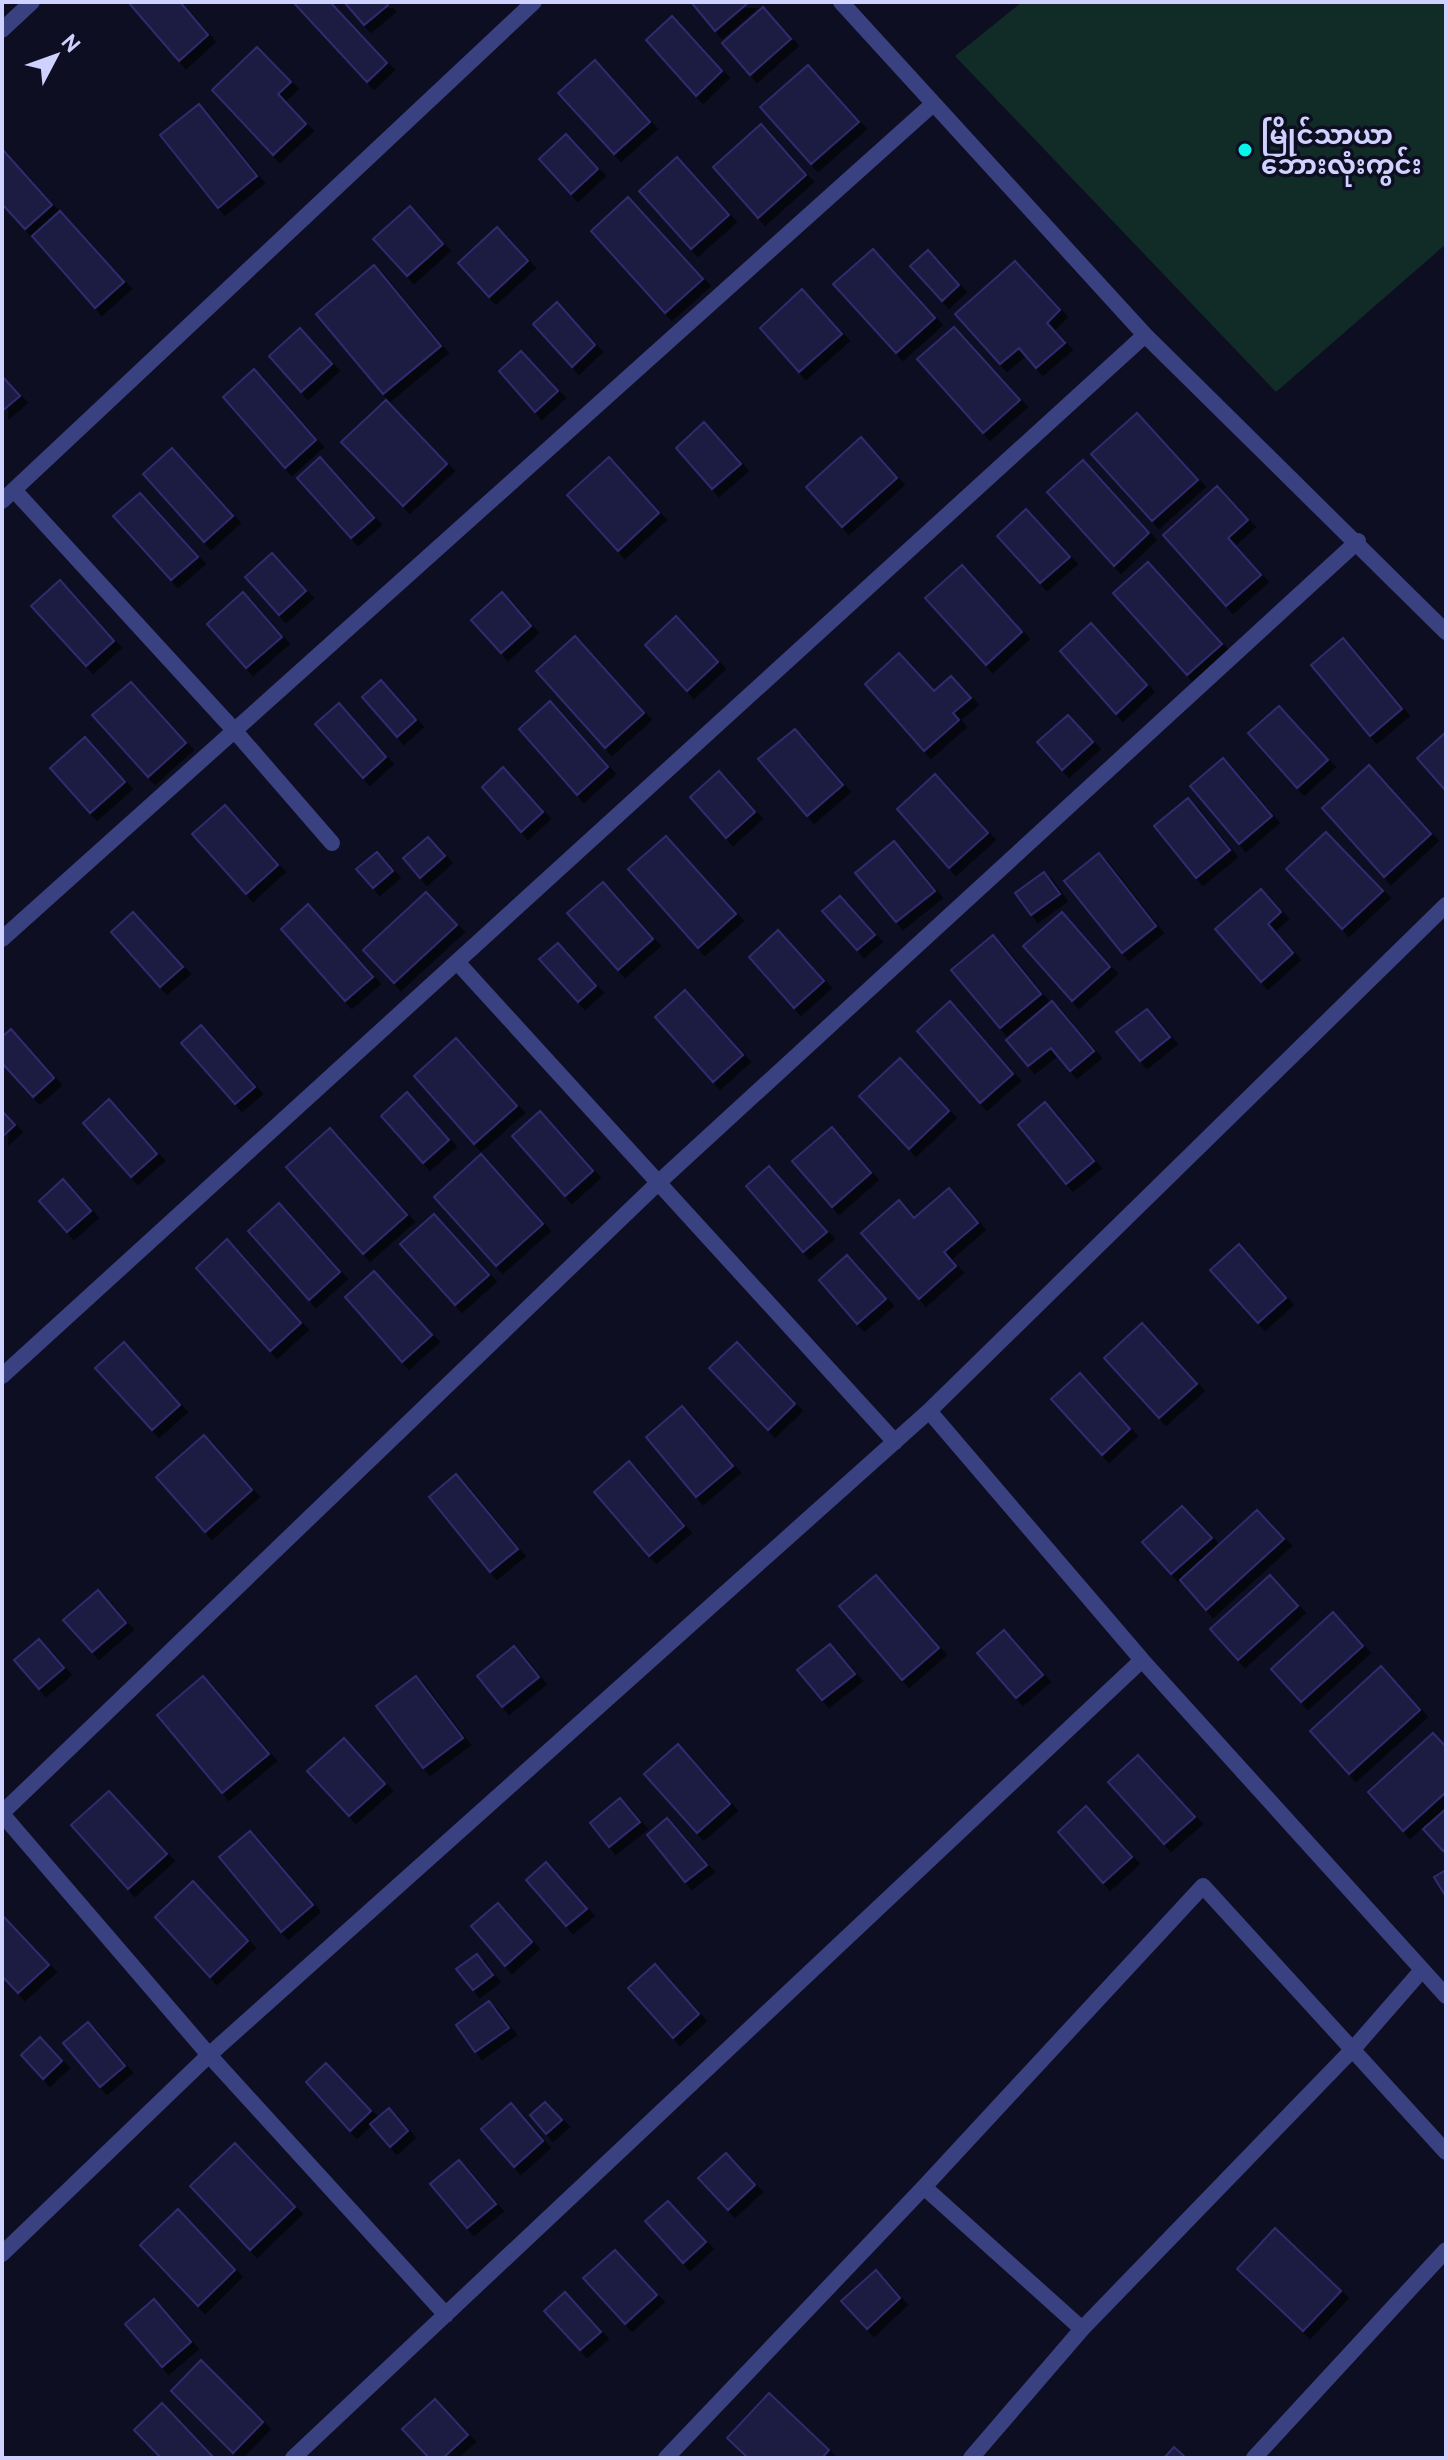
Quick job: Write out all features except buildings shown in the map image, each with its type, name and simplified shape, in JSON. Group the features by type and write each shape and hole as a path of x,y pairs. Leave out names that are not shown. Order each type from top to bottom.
{"street":[{"path":"2,30 32,2"},
{"path":"332,843 234,730 8,495 534,2"},
{"path":"841,2 1145,335 1358,541 1446,632"},
{"path":"2,939 933,104"},
{"path":"2,1376 1145,335"},
{"path":"446,2315 209,2055 2,1814 659,1182 1358,541"},
{"path":"2,2254 209,2055 929,1411 1446,905"},
{"path":"458,963 895,1442"},
{"path":"929,1411 1142,1660 1446,1996"},
{"path":"293,2458 1142,1660"},
{"path":"666,2458 924,2187 1203,1886 1446,2152"},
{"path":"971,2458 1082,2329 1354,2048 1422,1970"},
{"path":"924,2187 1082,2329"},
{"path":"1254,2458 1446,2250"}],"green space":[{"name":"မြိုင်သာယာ ဘေားလုံးကွင်း","path":"1022,2 1446,2 1446,244 1276,392 955,56"}],"place":[{"name":"မြိုင်သာယာ ဘေားလုံးကွင်း","path":"1245,150"}]}
